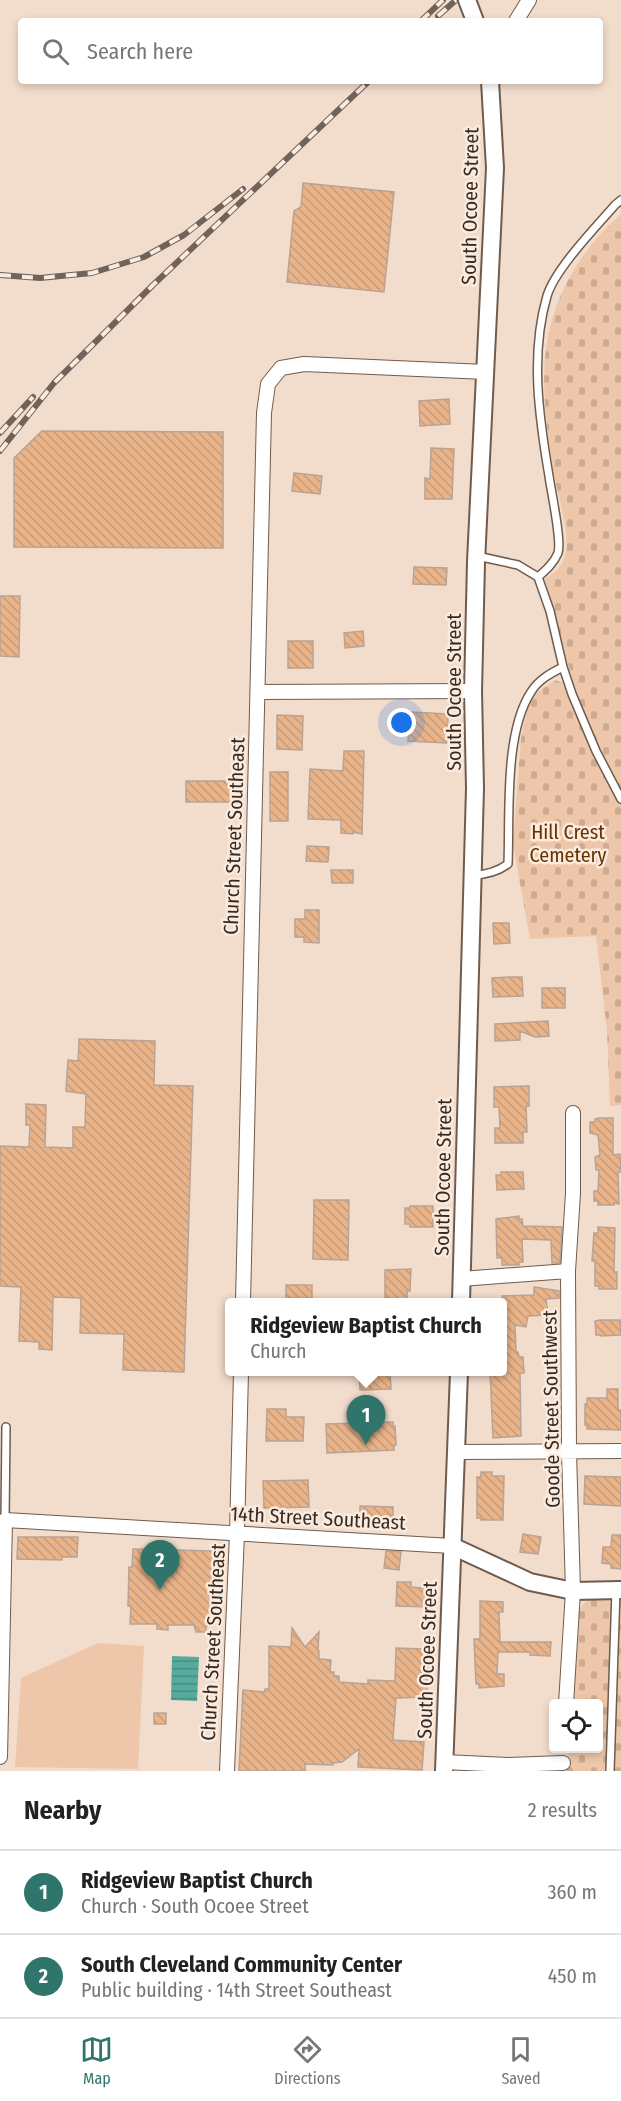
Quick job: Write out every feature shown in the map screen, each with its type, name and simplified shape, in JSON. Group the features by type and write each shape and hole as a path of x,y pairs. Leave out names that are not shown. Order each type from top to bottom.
{"street":[{"path":"467,0 474,18"},
{"path":"518,18 530,0"},
{"name":"South Ocoee Street","path":"461,1298 475,788 473,691 476,556 495,168 490,84"},
{"name":"Church Street Southeast","path":"243,1298 264,413 268,384 280,368 304,364 486,372"},
{"path":"258,692 473,691"},
{"name":"Goode Street Southwest","path":"566,1699 573,1591 569,1452 568,1271 573,1193 573,1113"},
{"path":"461,1279 568,1271"},
{"name":"Church Street Southeast","path":"227,1771 241,1376"},
{"name":"South Ocoee Street","path":"444,1766 459,1376"},
{"path":"456,1452 621,1450"},
{"path":"0,1757 4,1520"},
{"name":"14th Street Southeast","path":"4,1520 452,1546 530,1582 573,1591 619,1590"},
{"path":"444,1766 562,1767"}],"lane":[{"path":"538,577 551,565 558,551 556,519 540,426 537,351 548,294 567,262 621,200"},
{"path":"476,556 518,565 538,577 550,611 563,667 580,713 621,800"},
{"path":"472,874 482,875 499,870 508,864 511,772 521,710 532,690 547,675 563,667"},
{"path":"611,780 621,779"},
{"path":"4,1520 6,1427"},
{"path":"610,1771 619,1590"}],"green space":[{"name":"Hill Crest Cemetery","path":"621,214 621,1105 610,1106 607,1031 596,936 530,939 513,844 521,738 527,710 536,693 555,680 564,683 571,675 545,579 563,562 566,549 565,526 553,469 547,422 544,373 547,342 557,306 573,272 595,241"},
{"path":"621,1597 621,1771 567,1771 569,1753 603,1753 603,1699 572,1699 579,1609 589,1598"},
{"path":"98,1643 144,1646 138,1769 15,1767 21,1678"}],"water":[{"path":"172,1656 199,1657 197,1701 171,1700"}],"building":[{"path":"303,183 394,192 384,292 287,282 294,211 301,207"},
{"path":"449,399 450,424 420,426 419,401"},
{"path":"42,431 223,432 223,548 14,547 14,458"},
{"path":"431,448 454,449 452,499 425,499 425,478 430,479"},
{"path":"294,473 322,476 320,494 292,491"},
{"path":"414,567 447,568 446,585 413,584"},
{"path":"0,596 20,596 19,657 0,656"},
{"path":"363,631 364,646 345,648 344,633"},
{"path":"288,641 313,641 313,668 288,668"},
{"path":"410,712 448,714 447,743 408,741"},
{"path":"277,715 303,716 302,750 277,749"},
{"path":"344,751 364,751 362,834 341,833 341,820 308,819 310,769 343,771"},
{"path":"270,772 288,772 288,821 270,821"},
{"path":"186,781 234,781 234,802 186,802"},
{"path":"307,846 329,847 328,862 306,861"},
{"path":"331,870 353,870 353,883 332,883"},
{"path":"305,910 319,910 319,943 304,942 304,937 295,937 295,919 305,919"},
{"path":"493,923 509,923 510,943 494,944"},
{"path":"522,977 523,996 493,997 492,978"},
{"path":"542,988 565,988 565,1008 542,1008"},
{"path":"548,1021 549,1036 535,1037 520,1031 520,1040 495,1041 495,1024"},
{"path":"79,1039 155,1041 154,1085 193,1086 184,1372 123,1370 124,1334 80,1333 81,1298 53,1297 52,1350 39,1349 39,1342 19,1341 21,1287 0,1286 0,1146 29,1147 30,1125 26,1125 26,1104 46,1105 45,1147 73,1148 73,1127 85,1127 86,1094 66,1091 68,1060 78,1061"},
{"path":"529,1086 529,1106 526,1106 527,1132 523,1132 523,1143 495,1143 495,1128 500,1128 499,1107 494,1107 494,1087"},
{"path":"613,1118 613,1155 620,1154 619,1204 598,1205 598,1201 594,1201 594,1191 598,1191 599,1170 596,1170 595,1157 600,1155 598,1135 590,1133 590,1122 595,1122 595,1119"},
{"path":"501,1172 523,1172 524,1189 497,1190 496,1175 501,1175"},
{"path":"314,1200 349,1200 348,1260 313,1259"},
{"path":"410,1206 433,1206 433,1227 410,1227 410,1224 405,1224 405,1208 410,1208"},
{"path":"519,1216 523,1226 562,1227 560,1263 552,1263 551,1240 522,1239 523,1262 519,1262 519,1265 502,1265 502,1258 497,1258 496,1219"},
{"path":"598,1227 615,1228 614,1272 617,1272 617,1289 599,1289 599,1286 595,1286 595,1261 592,1261 594,1233 598,1233"},
{"path":"411,1269 410,1291 407,1291 407,1298 385,1298 385,1270"},
{"path":"286,1285 312,1285 312,1298 286,1298"},
{"path":"534,1287 559,1291 559,1298 546,1299 548,1315 528,1316 526,1327 515,1325 516,1352 519,1357 523,1357 524,1373 520,1373 521,1436 493,1438 490,1376 507,1376 507,1298 502,1298 502,1296 534,1295"},
{"path":"620,1320 621,1335 596,1335 595,1321"},
{"path":"359,1376 390,1376 391,1389 360,1390"},
{"path":"607,1389 618,1389 621,1430 587,1429 585,1404 587,1404 587,1398 607,1398"},
{"path":"267,1409 286,1409 286,1417 304,1417 303,1441 266,1441"},
{"path":"393,1422 396,1445 394,1445 394,1450 327,1453 326,1424"},
{"path":"481,1472 492,1472 492,1476 504,1476 503,1520 477,1518 477,1477 481,1477"},
{"path":"585,1476 621,1477 621,1506 584,1504"},
{"path":"308,1480 309,1507 264,1508 263,1481"},
{"path":"360,1506 393,1507 393,1519 360,1518"},
{"path":"523,1534 541,1537 538,1554 520,1552"},
{"path":"612,1535 621,1535 621,1569 611,1568 611,1564 602,1563 603,1547 611,1547"},
{"path":"18,1537 78,1537 77,1557 62,1557 62,1560 17,1559"},
{"path":"133,1549 213,1551 213,1582 219,1582 218,1595 212,1595 212,1626 206,1626 206,1632 196,1632 194,1625 168,1625 168,1630 157,1629 157,1624 130,1624 129,1567 132,1567"},
{"path":"386,1551 401,1552 399,1570 384,1568"},
{"path":"397,1582 411,1582 411,1587 431,1589 430,1607 396,1606"},
{"path":"480,1601 503,1602 503,1612 499,1612 500,1642 551,1642 550,1656 530,1655 530,1652 498,1652 497,1674 504,1674 504,1686 479,1688 479,1684 476,1684 474,1639 480,1639"},
{"path":"292,1628 305,1647 319,1632 319,1659 331,1660 330,1672 334,1672 334,1676 339,1676 339,1682 368,1684 368,1680 395,1681 396,1648 428,1651 427,1697 396,1698 393,1740 424,1742 422,1770 358,1767 359,1749 342,1762 333,1763 333,1765 305,1764 305,1771 239,1771 243,1690 265,1692 265,1689 269,1689 269,1646 291,1647"},
{"path":"154,1713 166,1713 166,1724 154,1724"}],"railway":[{"path":"424,18 443,0"},
{"path":"438,16 456,0"},
{"path":"0,451 54,383 153,285 366,84"},
{"path":"0,275 40,278 92,273 144,257 184,235 243,189"},
{"path":"0,433 33,397"}],"place":[{"name":"Ridgeview Baptist Church","path":"366,1445"},
{"name":"South Cleveland Community Center","path":"160,1590"}]}
